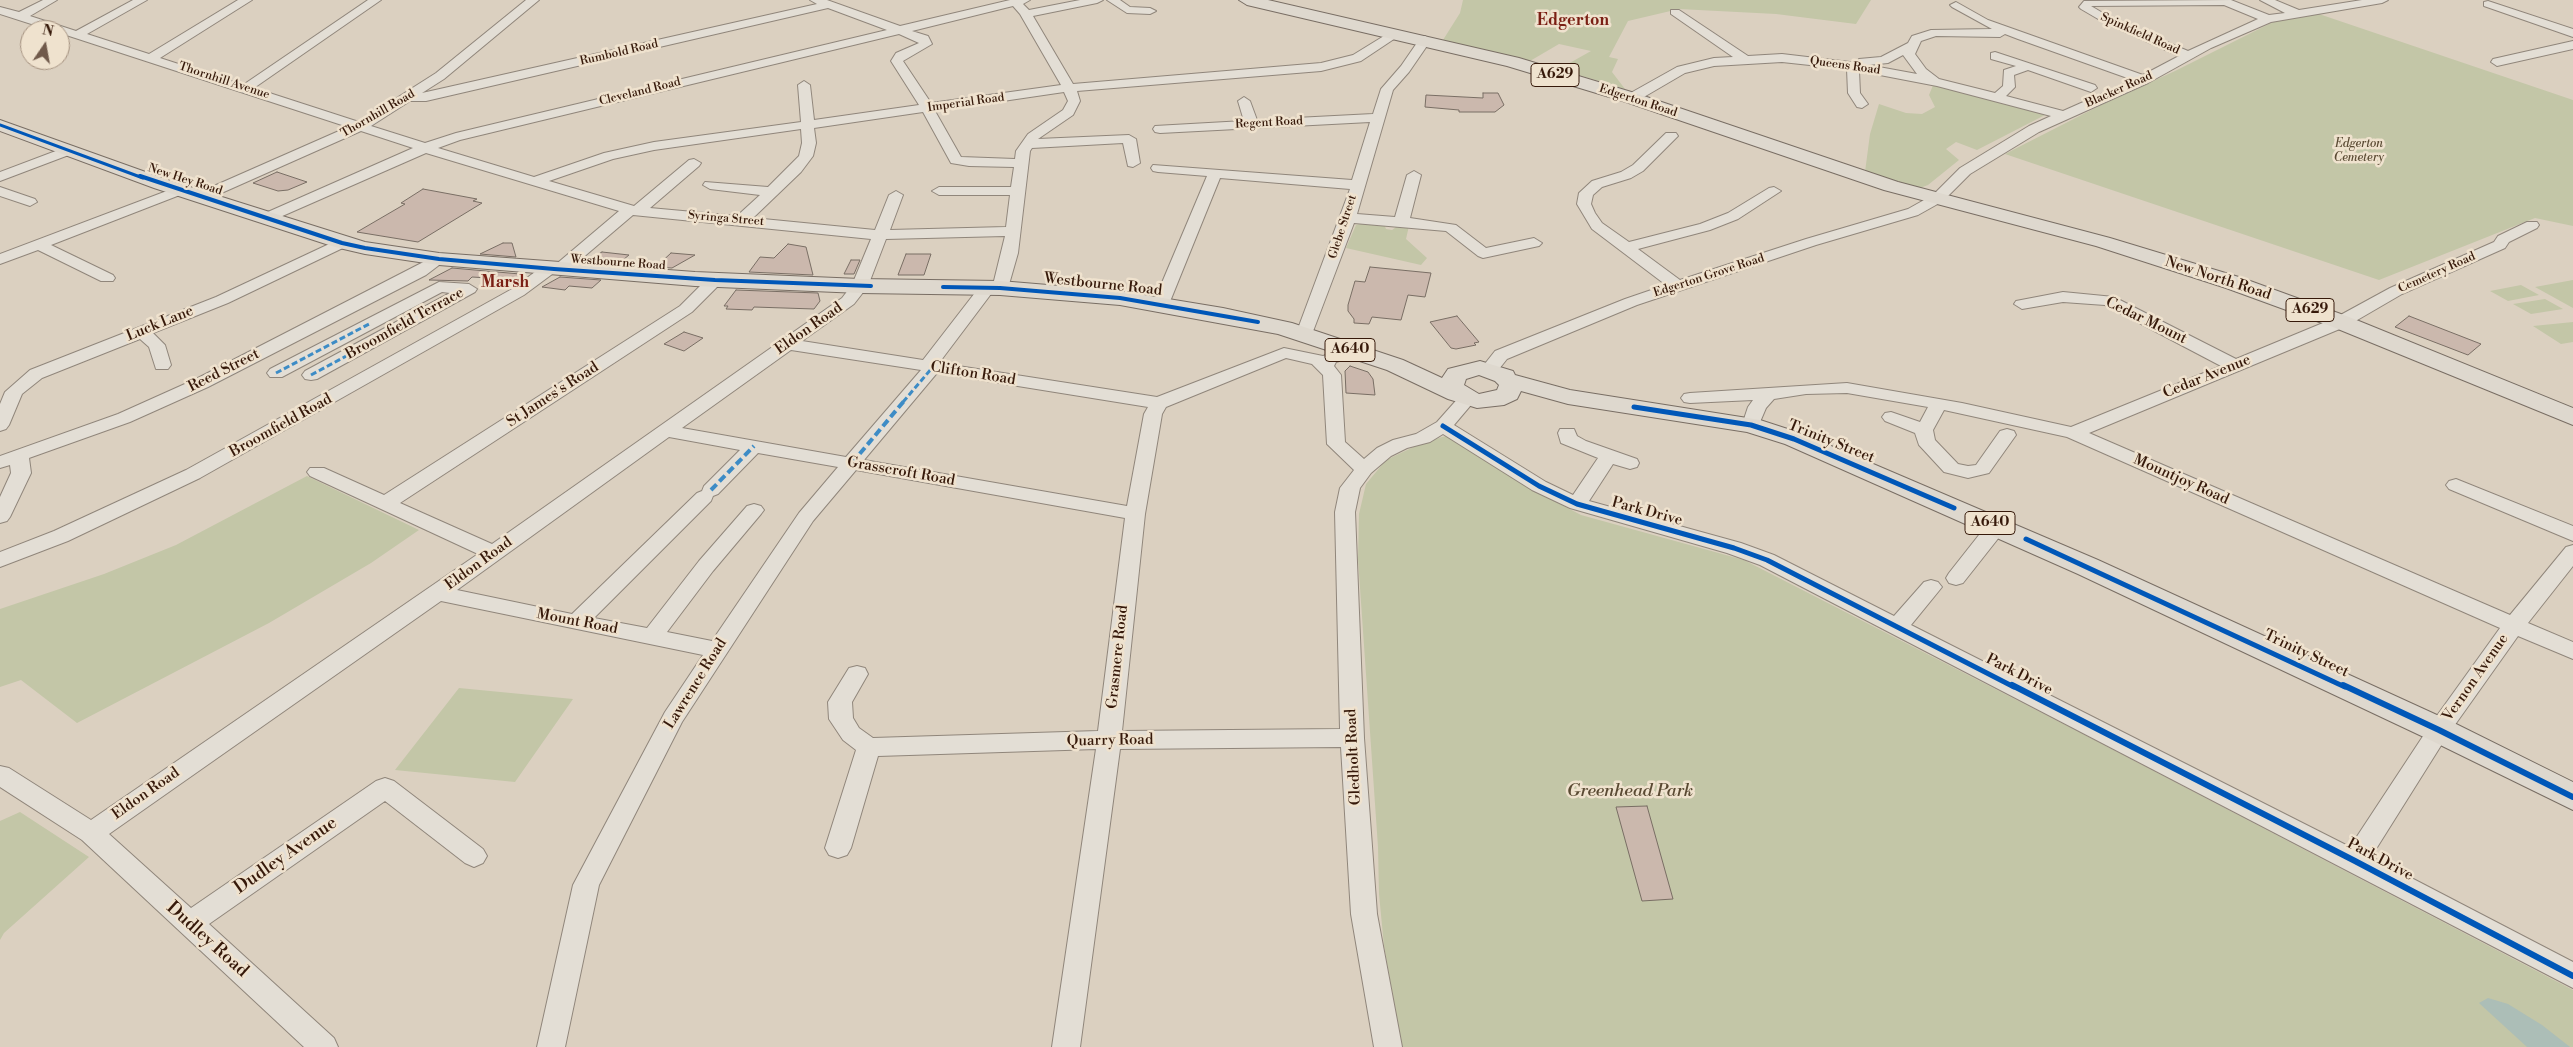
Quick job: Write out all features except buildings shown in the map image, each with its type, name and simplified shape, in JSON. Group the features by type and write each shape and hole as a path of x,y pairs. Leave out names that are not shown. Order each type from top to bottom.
{"highway":[{"name":"Edgerton Road","path":"1246,0 1269,2 1513,62 1632,98 1794,154 1938,198"},
{"name":"New Hey Road","path":"2,128 180,190 342,243 365,248"},
{"name":"New North Road","path":"1938,198 2103,242 2234,283 2341,322 2573,417"},
{"name":"Westbourne Road","path":"365,248 439,260 555,269 715,280 860,286 994,288 1081,294 1160,304 1294,331 1462,388"},
{"name":"A640","path":"1462,388 1486,402 1500,382"},
{"name":"A640","path":"1462,388 1500,382"},
{"name":"Trinity Street","path":"1500,382 1568,397 1751,425 1794,439 1997,526 2439,730 2573,797"}],"street":[{"path":"21,16 52,0"},
{"path":"79,34 141,0"},
{"path":"151,58 246,0"},
{"path":"246,88 375,0"},
{"name":"Thornhill Road","path":"203,196 362,126 409,97 469,54 510,17 533,0"},
{"path":"815,0 924,38 926,44 900,56 897,61 928,109 956,160 1021,163"},
{"path":"1026,14 1097,0"},
{"path":"1113,0 1127,10 1150,11"},
{"path":"2266,0 2297,14"},
{"name":"Blacker Road","path":"1938,198 1965,171 2002,147 2061,115 2144,80 2188,55 2268,19 2382,0"},
{"path":"994,288 1010,253 1021,163 1027,144 1068,112 1074,101 1069,88 1020,1"},
{"name":"Cleveland Road","path":"266,218 427,147 465,135 1020,1"},
{"path":"2223,1 2268,19"},
{"name":"Spinkfield Road","path":"2188,55 2109,21 2085,7 2088,3 2097,2 2223,1"},
{"path":"1935,32 1947,19 1954,2 1984,22 2144,80"},
{"path":"2488,4 2573,33"},
{"name":"Rumbold Road","path":"409,97 426,97 828,5"},
{"name":"Thornhill Avenue","path":"0,10 246,88 447,155"},
{"path":"1675,12 1744,59"},
{"path":"1938,82 1922,72 1909,54 1911,46 1916,39 1935,32 1985,32 2019,36"},
{"name":"Imperial Road","path":"535,181 609,156 654,146 1069,88 1321,67 1357,58 1396,33"},
{"name":"Glebe Street","path":"1294,331 1348,218 1356,185 1387,89 1405,69 1425,40"},
{"path":"2497,62 2573,45"},
{"path":"1838,64 1884,60 1911,46"},
{"path":"1995,56 2091,88"},
{"name":"Queens Road","path":"1632,98 1681,70 1714,62 1782,58 1853,66 1938,82 2061,115"},
{"path":"1853,66 1854,92 1862,104"},
{"path":"1998,97 2009,87 2008,74 2028,66"},
{"path":"742,220 796,170 806,156 809,144 804,85"},
{"path":"1244,101 1252,124"},
{"name":"Regent Road","path":"1160,129 1377,118"},
{"path":"1671,136 1638,168 1626,175 1597,184 1586,192 1584,204 1588,214 1597,226 1678,286"},
{"path":"1027,144 1130,139 1133,164"},
{"path":"0,177 69,150"},
{"name":"Syringa Street","path":"447,155 634,211 881,235 1012,231"},
{"name":"Broomfield Road","path":"0,560 70,532 193,474 518,292 555,269 634,211 694,163"},
{"path":"1158,168 1356,185"},
{"path":"1160,304 1214,173"},
{"path":"1401,222 1414,175"},
{"path":"672,181 695,184"},
{"path":"710,185 772,192"},
{"path":"0,259 180,190"},
{"path":"0,191 30,202"},
{"path":"939,191 1018,191"},
{"path":"1625,248 1705,227 1733,216 1774,191"},
{"path":"860,286 896,195"},
{"name":"Edgerton Grove Road","path":"1500,382 1502,354 1529,342 1631,302 1678,286 1811,242 1913,212 1938,198"},
{"path":"1348,218 1451,228 1483,253 1534,243"},
{"name":"Cemetery Road","path":"2341,322 2396,291 2500,245 2503,239 2532,225"},
{"name":"Luck Lane","path":"0,425 14,392 36,374 256,284 342,243"},
{"path":"38,244 107,278"},
{"name":"Reed Street","path":"0,462 19,457 124,418 202,383 420,272 439,260"},
{"name":"St James's Road","path":"386,503 686,309 715,280"},
{"name":"Eldon Road","path":"91,832 438,593 667,431 848,301 860,286"},
{"name":"Broomfield Terrace","path":"246,360 281,376 369,324 439,287 469,289 311,375"},
{"name":"Lawrence Road","path":"551,1047 586,885 673,718 806,517 994,288"},
{"name":"Cedar Mount","path":"2022,304 2063,297 2108,300 2235,366"},
{"path":"338,313 425,344"},
{"name":"Cedar Avenue","path":"2073,433 2341,322"},
{"path":"1284,353 1294,331"},
{"path":"141,332 157,345 162,364"},
{"name":"Clifton Road","path":"786,344 1159,404"},
{"path":"1325,366 1329,359 1353,352"},
{"path":"1159,404 1284,353 1302,355 1318,360 1332,376 1336,444 1364,470"},
{"name":"Mountjoy Road","path":"1690,398 1768,394 1837,387 1939,404 2073,433 2573,651"},
{"name":"Gledholt Road","path":"1388,1047 1364,914 1352,738 1345,512 1350,488 1364,470 1384,452 1400,444 1423,438 1443,426 1462,388"},
{"path":"1751,425 1757,407 1768,394"},
{"name":"Grasmere Road","path":"1066,1047 1109,740 1135,514 1153,414 1159,404"},
{"path":"1939,404 1924,430 1926,441 1951,468 1968,472 1982,469 2007,435"},
{"path":"1891,417 1924,430"},
{"name":"Park Drive","path":"1443,426 1539,486 1577,504 1734,548 1767,560 2355,861 2573,976"},
{"name":"Grasscroft Road","path":"667,431 1135,514"},
{"path":"1567,433 1568,439 1579,445 1630,463"},
{"path":"577,622 708,494 754,446"},
{"path":"1577,504 1609,456"},
{"path":"0,517 21,473 19,457"},
{"path":"317,472 493,553"},
{"path":"2456,485 2573,534"},
{"path":"652,637 706,566 754,510"},
{"path":"1956,578 1997,526"},
{"name":"Vernon Avenue","path":"2355,861 2439,730 2513,626 2573,552"},
{"path":"1898,626 1931,587"},
{"name":"Mount Road","path":"438,593 717,650"},
{"path":"838,848 869,747 851,734 841,719 840,702 857,674"},
{"name":"Quarry Road","path":"869,747 1109,740 1352,738"},
{"name":"Dudley Road","path":"0,775 91,832 188,924 324,1047"},
{"name":"Dudley Avenue","path":"188,924 385,788 474,856"}],"green space":[{"path":"1463,0 1871,0 1856,24 1776,14 1679,9 1628,21 1609,57 1618,59 1612,72 1625,89 1559,69 1591,51 1559,44 1530,61 1443,40 1460,13"},
{"name":"Edgerton Cemetery","path":"2319,14 2573,100 2573,226 2535,218 2379,280 2005,154 2103,104 2175,71 2273,22"},
{"path":"1934,83 2027,108 2045,115 1977,150 1956,142 1946,149 1959,160 1928,185 1920,188 1865,172 1870,134 1879,104 1906,113 1922,114 1935,107 1929,95"},
{"path":"1369,222 1384,224 1386,229 1392,230 1399,225 1409,226 1406,239 1427,258 1421,265 1346,248 1356,225"},
{"path":"2573,280 2573,308 2535,287"},
{"path":"2521,285 2539,295 2508,301 2490,291"},
{"path":"2545,299 2563,309 2531,314 2513,304"},
{"path":"2573,322 2573,342 2561,344 2533,326"},
{"name":"Greenhead Park","path":"1449,435 1526,486 1581,515 1744,560 2081,733 2573,990 2573,1047 1402,1047 1384,946 1379,894 1378,847 1358,559 1359,514 1366,484 1386,460 1422,443"},
{"path":"307,476 419,530 371,563 269,623 77,723 21,680 0,687 0,609 104,574 176,545"},
{"path":"459,688 573,699 515,782 395,770"},
{"path":"20,812 89,857 4,933 0,940 0,821"}],"shaded area":[{"path":"2488,998 2508,1004 2542,1025 2570,1047 2527,1047 2479,1003"}],"marked path":[{"path":"276,373 369,324"},
{"path":"311,375 391,332"},
{"path":"852,463 932,368"},
{"path":"711,490 754,446"}],"cycle path":[{"path":"0,125 161,184 342,243 365,248 439,259 554,269 715,280 871,286"},
{"path":"943,287 1000,288 1120,298 1258,322"},
{"path":"1634,407 1751,425 1794,439 1954,508"},
{"path":"1443,426 1539,486 1577,504 1734,548 1767,560 2355,861 2573,976"},
{"path":"2026,539 2439,730 2573,797"}],"district":[{"name":"Edgerton","path":"1573,21"},
{"name":"Marsh","path":"505,283"}]}
